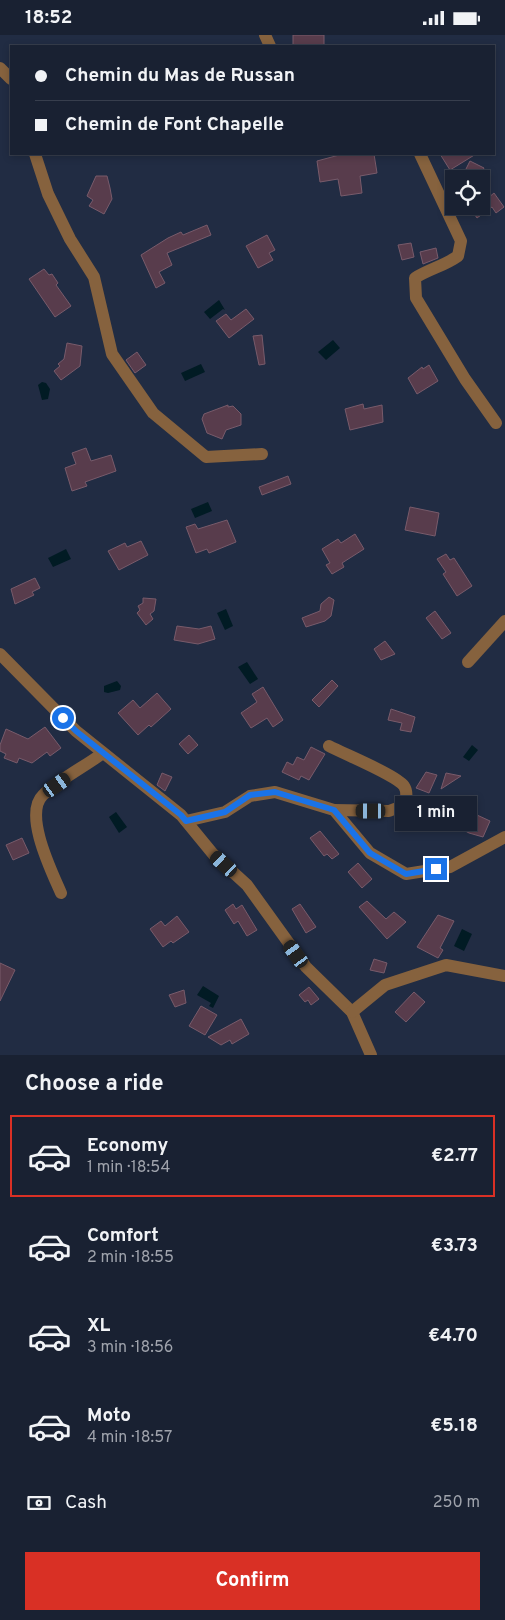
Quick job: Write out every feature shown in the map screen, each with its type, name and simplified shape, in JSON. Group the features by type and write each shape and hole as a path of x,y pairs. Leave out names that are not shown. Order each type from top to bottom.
{"street":[{"path":"0,67 10,78"},
{"path":"35,155 48,194 70,239 94,277 112,354 152,413 206,457 262,454"},
{"path":"420,155 461,241 458,256 445,266 415,278 416,298 465,379 496,423"},
{"path":"468,662 505,621"},
{"path":"0,654 76,731 186,821 213,854 247,885 306,967 352,1012 371,1055"},
{"path":"186,821 225,812 250,795 275,792 334,810 389,811 405,805 407,796 403,785 386,774 329,746"},
{"path":"61,893 44,852 35,814 42,796 103,753"},
{"path":"334,810 370,853 406,874 450,867 505,837"},
{"path":"352,1012 386,985 446,965 505,976"}],"water":[{"path":"219,300 225,310 223,309 210,319 204,312"},
{"path":"333,340 340,348 326,360 318,352"},
{"path":"201,364 205,372 185,381 181,373"},
{"path":"42,382 46,383 50,389 48,399 42,400 38,385"},
{"path":"208,502 212,511 195,518 191,509"},
{"path":"66,549 71,559 53,567 48,558"},
{"path":"226,609 233,626 225,630 217,613"},
{"path":"247,662 258,679 250,684 238,667"},
{"path":"117,681 121,686 120,690 104,692 104,686"},
{"path":"472,745 478,750 469,761 463,757"},
{"path":"116,812 127,827 119,833 109,817"},
{"path":"462,929 472,934 464,951 454,946"},
{"path":"203,986 219,996 213,1008 209,1006 211,1003 197,995"}],"building":[{"path":"293,35 324,35 324,45 293,45"},
{"path":"339,155 374,155 377,173 360,176 362,193 341,196 338,179 320,182 317,161"},
{"path":"441,155 474,155 450,170"},
{"path":"470,161 484,168 483,170 466,170"},
{"path":"96,176 107,176 110,188 112,199 104,214 89,206 93,200 87,196"},
{"path":"494,193 504,207 496,213 492,207 490,208 490,196"},
{"path":"207,225 211,235 167,253 172,265 159,272 165,283 156,288 141,255 181,232 183,235"},
{"path":"267,235 275,250 269,253 273,260 258,268 246,246"},
{"path":"411,243 414,257 402,260 398,245"},
{"path":"436,248 438,258 423,264 420,252"},
{"path":"44,269 49,275 52,274 58,283 56,285 71,306 55,317 29,279"},
{"path":"246,309 254,319 229,338 216,321 226,314 231,320"},
{"path":"262,335 265,364 259,365 253,336"},
{"path":"67,343 82,346 80,366 61,380 54,371 64,359"},
{"path":"137,352 146,365 135,373 126,360"},
{"path":"429,365 438,381 417,394 408,378 422,367 423,369"},
{"path":"363,404 364,409 382,405 383,422 350,430 345,409"},
{"path":"228,405 228,407 233,406 241,414 241,425 226,430 222,439 207,433 202,419 204,414"},
{"path":"86,448 91,461 111,455 116,471 85,482 87,486 72,491 65,468 76,464 72,453"},
{"path":"288,476 291,484 262,495 259,487"},
{"path":"410,507 439,513 435,536 405,530"},
{"path":"227,520 236,542 209,553 207,549 196,553 186,527 195,524 198,529"},
{"path":"355,534 364,549 342,563 344,567 332,574 326,565 330,563 322,549 338,539 341,543"},
{"path":"141,541 148,555 119,570 108,551 125,543 127,547"},
{"path":"446,554 450,560 454,558 472,586 457,596 443,574 446,572 437,559"},
{"path":"35,578 40,588 32,592 34,595 15,604 11,589"},
{"path":"329,597 334,600 331,616 325,621 306,627 302,618 320,611 321,604"},
{"path":"143,598 156,599 154,611 150,614 153,619 146,625 137,613 140,610 138,606 143,603"},
{"path":"435,611 451,633 442,639 426,618"},
{"path":"177,626 199,629 211,626 215,639 198,644 174,640"},
{"path":"385,641 395,654 381,660 374,649"},
{"path":"332,680 338,686 319,707 312,700"},
{"path":"263,687 283,720 273,727 267,718 251,728 241,713 257,702 252,694"},
{"path":"157,693 171,709 151,727 149,725 138,735 118,713 133,700 140,708"},
{"path":"391,709 415,717 411,732 400,730 402,723 388,720"},
{"path":"45,727 61,748 50,756 47,752 32,763 19,758 17,763 4,758 6,754 0,751 0,745 6,729 28,739"},
{"path":"189,735 198,745 188,754 179,744"},
{"path":"311,747 325,754 309,780 301,776 299,780 282,772 287,762 293,765 297,757 304,760"},
{"path":"426,772 437,775 429,793 416,788"},
{"path":"162,773 172,777 165,791 157,785"},
{"path":"446,773 461,776 441,789"},
{"path":"461,803 464,809 490,821 483,837 469,833 447,821 442,813"},
{"path":"320,831 339,854 332,859 327,854 324,856 310,838"},
{"path":"22,838 29,853 13,860 6,845"},
{"path":"358,863 372,879 362,888 348,872"},
{"path":"367,901 386,919 394,912 406,922 387,939 359,907"},
{"path":"233,904 236,909 242,905 257,930 247,936 238,921 234,924 225,910"},
{"path":"300,904 316,927 306,933 292,909"},
{"path":"438,915 454,921 440,948 443,950 438,958 417,947"},
{"path":"177,916 189,932 173,943 171,941 163,947 150,929 161,921 165,926"},
{"path":"374,959 387,963 384,973 370,970"},
{"path":"0,963 15,970 0,1001"},
{"path":"309,987 319,999 311,1005 308,1000 305,1002 299,995"},
{"path":"184,990 186,1003 175,1007 169,995"},
{"path":"414,992 425,1002 406,1022 395,1012"},
{"path":"201,1006 217,1015 205,1035 189,1026"},
{"path":"241,1019 249,1034 232,1044 230,1040 221,1045 208,1037"}],"route":[{"path":"63,718 76,731 186,821 225,812 250,795 275,792 334,810 370,853 406,874 436,869"}]}
